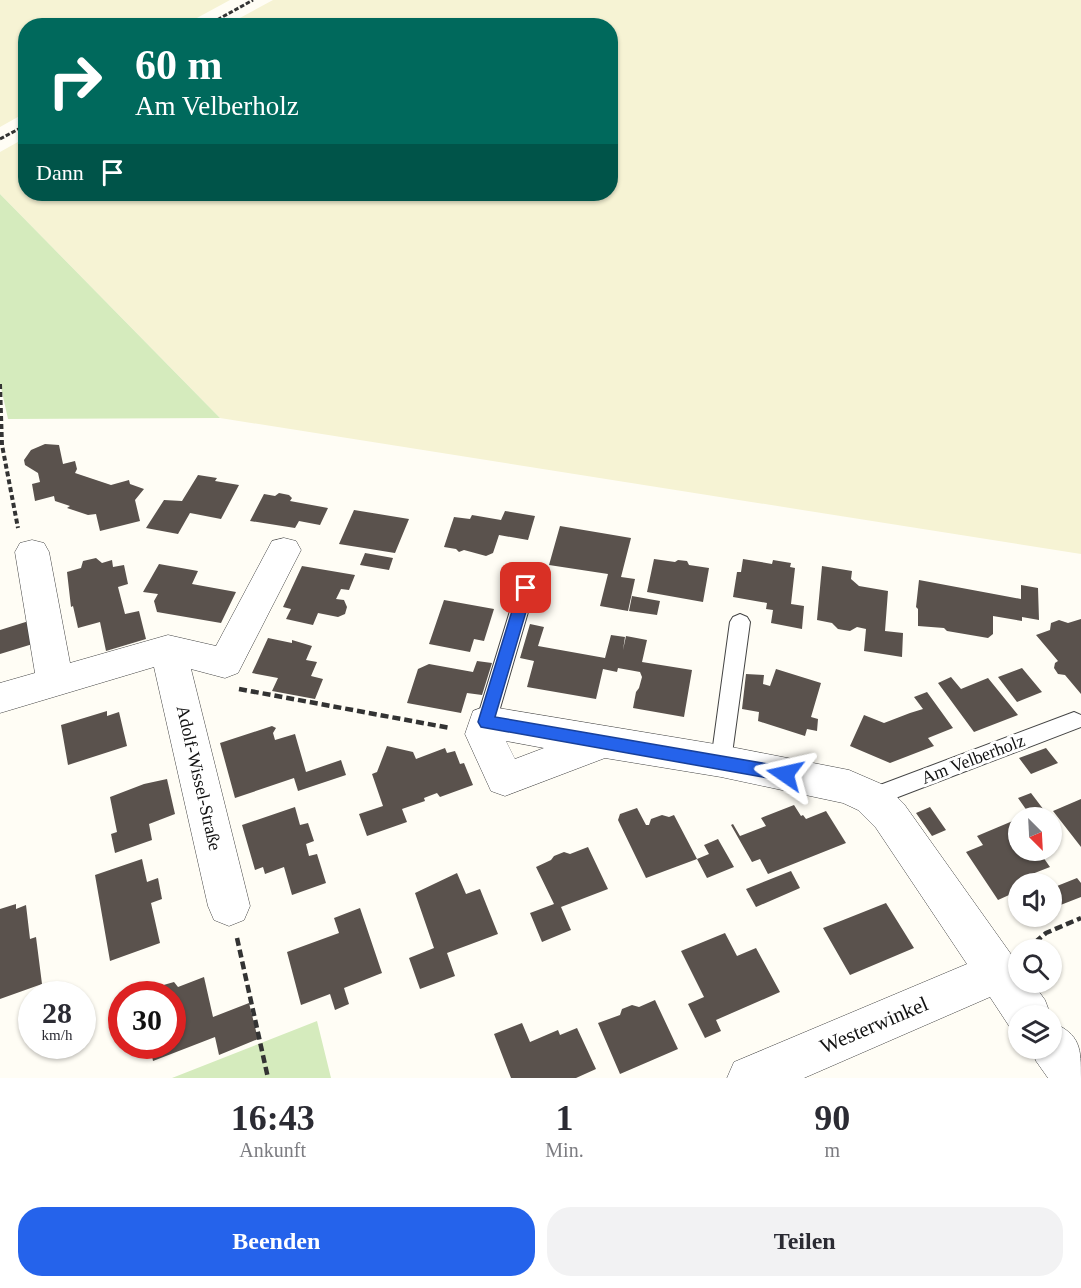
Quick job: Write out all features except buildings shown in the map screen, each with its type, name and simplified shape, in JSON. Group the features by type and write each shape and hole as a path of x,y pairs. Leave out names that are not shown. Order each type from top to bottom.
{"street":[{"path":"26,542 55,682"},
{"path":"0,698 168,649 225,663 284,550"},
{"name":"Adolf-Wissel-Straße","path":"168,649 229,906"},
{"path":"604,742 505,779 485,728 604,742 721,761 849,787 872,798 890,816 1008,956"},
{"name":"Westerwinkel","path":"750,1078 1008,963"},
{"path":"1062,1059 1076,1078"}],"lane":[{"path":"485,728 526,588"},
{"path":"721,761 740,622"},
{"name":"Am Velberholz","path":"872,798 1074,720"}],"path":[{"path":"221,18 253,0"},
{"path":"0,139 18,129"},
{"path":"0,384 2,444 26,542"},
{"path":"225,663 215,685 485,728"},
{"path":"229,906 268,1078"},
{"path":"1039,939 1046,933 1081,918"}],"shaded area":[{"path":"0,0 230,0 197,18 18,18 18,117 0,127"},
{"path":"273,0 1081,0 1081,554 220,418 0,194 0,152 18,142 18,201 618,201 618,18 240,18"}],"green space":[{"path":"0,194 220,418 8,419 0,383"},
{"path":"317,1021 331,1078 172,1078"}],"route":[{"path":"526,588 486,722 721,761 785,774"}]}
